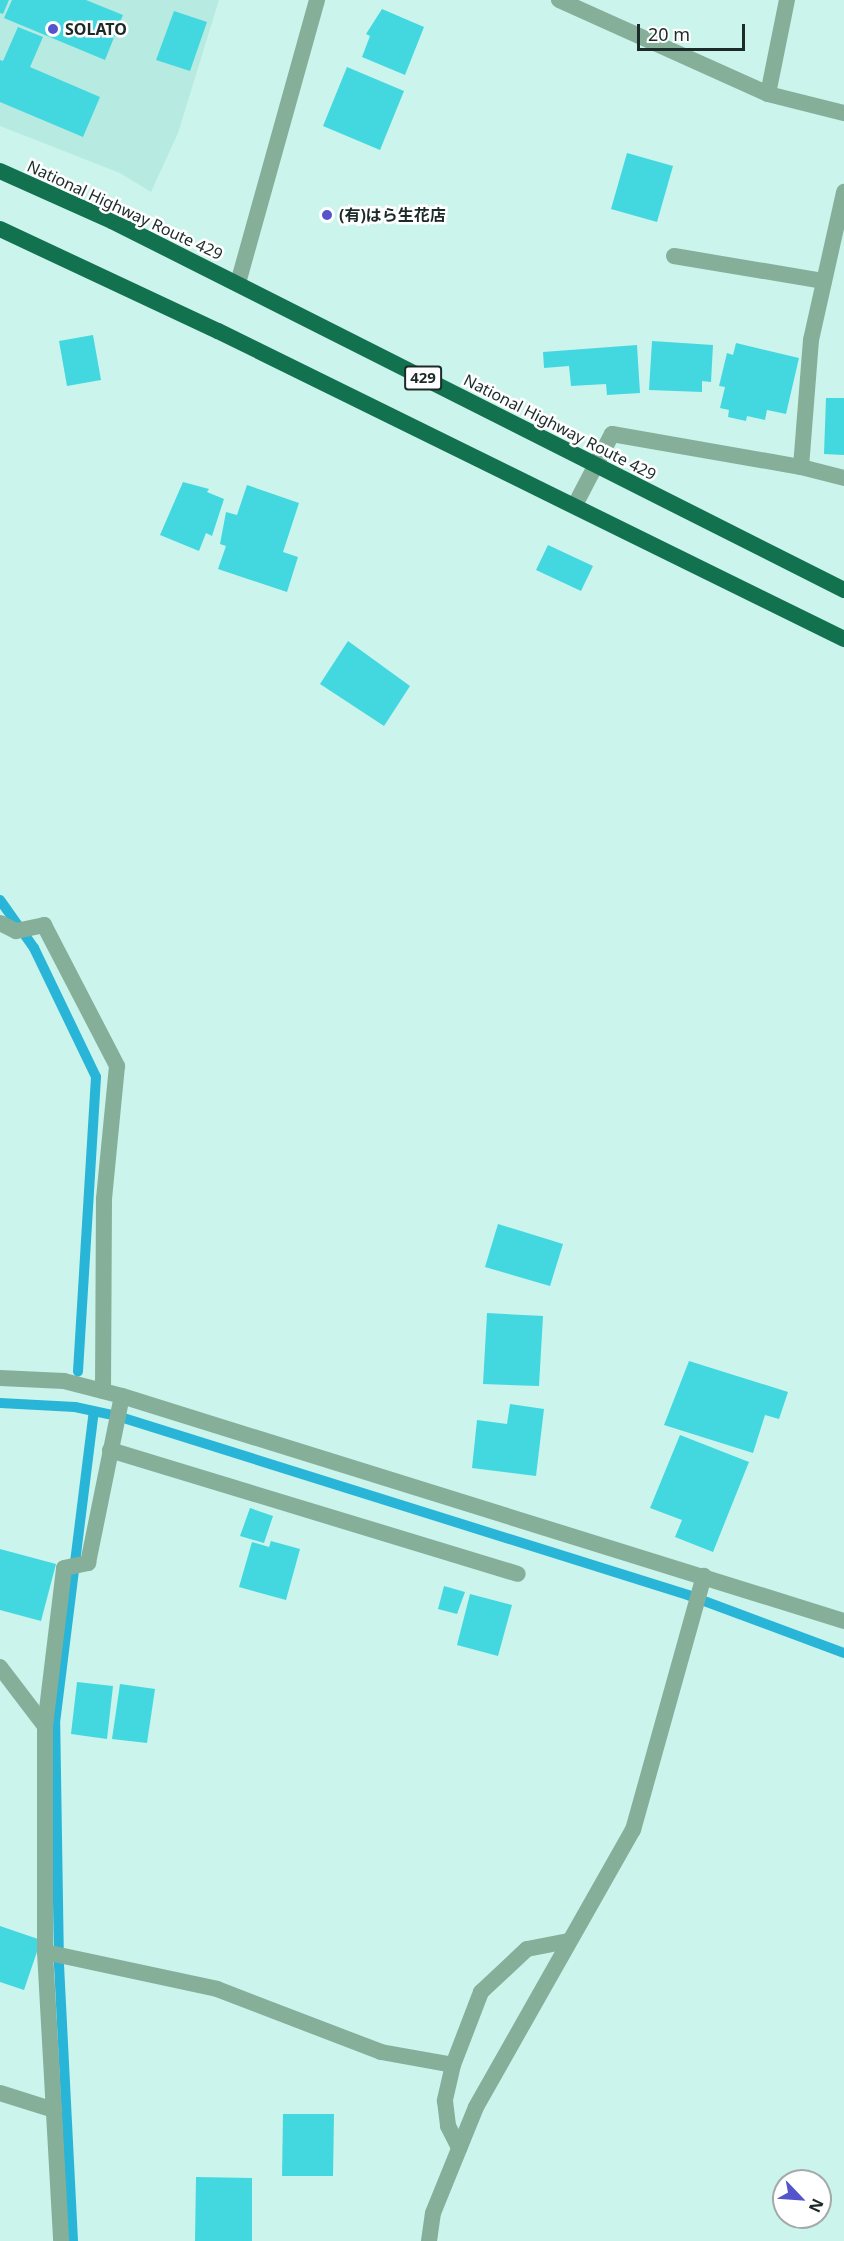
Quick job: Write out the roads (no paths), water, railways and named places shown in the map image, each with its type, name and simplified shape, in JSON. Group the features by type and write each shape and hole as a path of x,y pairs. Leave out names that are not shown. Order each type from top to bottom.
{"highway":[{"name":"National Highway Route 429","path":"0,171 112,221 238,283 844,590"},
{"path":"0,229 575,505 844,639"}],"street":[{"path":"238,283 317,0"},
{"path":"559,0 768,94 844,112"},
{"path":"768,94 787,0"},
{"path":"801,467 811,340 844,192"},
{"path":"674,256 824,281"},
{"path":"575,505 612,434 801,467 844,478"},
{"path":"0,923 22,930 44,925 117,1066 104,1199 103,1391"},
{"path":"0,1378 64,1381 103,1391 121,1402 702,1582 844,1621"},
{"path":"61,2241 54,2110 55,1954 45,1726 64,1568 88,1563 121,1402"},
{"path":"110,1450 518,1574"},
{"path":"429,2241 433,2213 476,2107 568,1941 633,1830 702,1582"},
{"path":"0,1666 45,1726"},
{"path":"459,2148 448,2126 445,2101 453,2065 481,1992 527,1949 568,1941"},
{"path":"55,1954 217,1989 381,2052 453,2065"},
{"path":"0,2093 54,2110"}],"waterway":[{"path":"0,900 34,948 96,1077 78,1371"},
{"path":"0,1403 75,1407 114,1415 688,1595 844,1653"},
{"path":"73,2241 59,1965 55,1723 94,1411"}],"place":[{"name":"SOLATO","path":"53,29"},
{"name":"(有)はら生花店","path":"327,215"}]}
